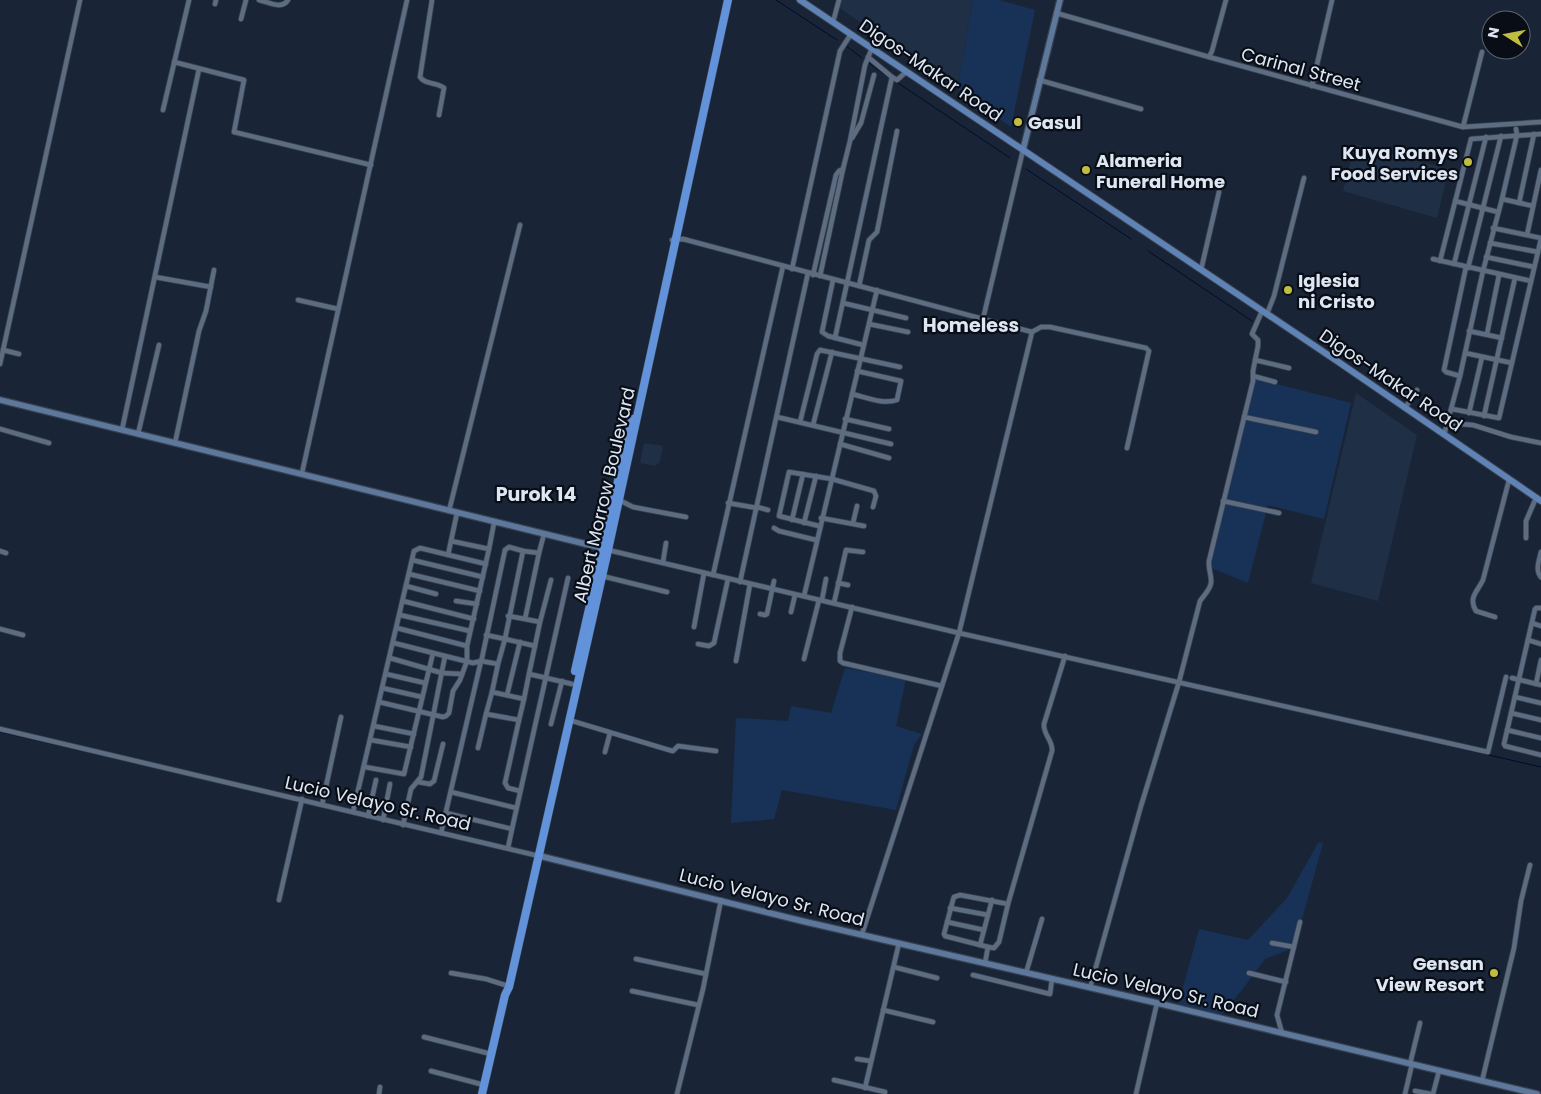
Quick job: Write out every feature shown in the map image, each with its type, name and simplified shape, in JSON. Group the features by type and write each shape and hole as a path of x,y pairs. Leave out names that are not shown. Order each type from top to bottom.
{"highway":[{"name":"Albert Morrow Boulevard","path":"505,995 510,986 568,720 602,576 605,549 619,500 724,0"},
{"name":"Albert Morrow Boulevard","path":"482,1094 505,995 505,985 538,855 572,684 605,549 728,0"}],"main road":[{"name":"Digos-Makar Road","path":"800,0 810,3 832,22 1265,312 1539,499"},
{"path":"1023,150 1060,0"},
{"path":"0,400 605,549"},
{"name":"Lucio Velayo Sr. Road","path":"538,855 899,943 1482,1081 1520,1092 1538,1094"}],"street":[{"path":"0,364 80,0"},
{"path":"163,110 190,0"},
{"path":"241,19 246,0"},
{"path":"259,0 284,5 288,0"},
{"path":"302,474 407,0"},
{"path":"432,0 420,77 425,82 441,85 444,88 439,115"},
{"path":"832,22 839,0"},
{"path":"1209,58 1226,0"},
{"path":"1312,86 1332,0"},
{"name":"Carinal Street","path":"1056,13 1209,58 1463,127 1541,122"},
{"path":"792,268 840,51 851,34"},
{"path":"820,276 865,65 872,48"},
{"path":"878,65 882,63 883,56"},
{"path":"1463,127 1481,56"},
{"path":"868,57 897,80 906,72"},
{"path":"174,62 244,80 234,132 370,165"},
{"path":"122,430 199,69"},
{"path":"850,141 861,123 874,74"},
{"path":"835,338 892,77"},
{"path":"1039,80 1141,109"},
{"path":"853,122 861,123"},
{"path":"1444,435 1460,376 1493,228 1502,199 1517,135 1516,129"},
{"path":"859,286 868,244 877,232 897,132"},
{"path":"1519,203 1534,134"},
{"path":"1440,260 1471,139 1541,134"},
{"path":"1460,376 1444,370 1467,267 1502,136"},
{"path":"1454,264 1486,137"},
{"path":"983,319 1023,150"},
{"path":"1458,158 1465,160"},
{"path":"740,582 810,274 835,178 838,172 843,169"},
{"path":"1527,235 1541,170"},
{"path":"1090,988 1141,806 1179,682 1200,601 1207,592 1211,582 1208,568 1209,561 1253,376 1252,371 1258,342 1252,334 1274,296 1304,178"},
{"path":"1201,270 1219,192"},
{"path":"1502,199 1533,206"},
{"path":"1455,201 1498,212"},
{"path":"449,511 520,225"},
{"path":"1452,409 1500,418 1538,252 1541,238 1493,228"},
{"path":"674,240 683,239 1032,332 1041,327 1050,327 1148,349 1127,448"},
{"path":"1490,243 1538,252"},
{"path":"1486,257 1534,267"},
{"path":"1433,259 1531,281"},
{"path":"713,575 783,266"},
{"path":"175,443 214,270"},
{"path":"1486,334 1499,275"},
{"path":"155,277 211,288"},
{"path":"1484,416 1515,278"},
{"path":"834,280 822,330 824,334 863,345"},
{"path":"804,596 819,526 877,290"},
{"path":"298,300 338,309"},
{"path":"843,304 906,318"},
{"path":"868,324 908,332"},
{"path":"1470,331 1502,338"},
{"path":"862,934 959,633 1032,332"},
{"path":"138,434 159,345"},
{"path":"3,350 19,354"},
{"path":"800,422 818,351 832,352 900,367"},
{"path":"813,425 832,352"},
{"path":"1465,353 1512,364"},
{"path":"1469,413 1482,357"},
{"path":"1255,360 1288,368"},
{"path":"852,394 892,401 897,400 898,396 901,381 857,371"},
{"path":"1253,376 1275,382"},
{"path":"1405,408 1416,390"},
{"path":"777,417 891,444"},
{"path":"1244,417 1316,432"},
{"path":"845,419 889,429"},
{"path":"1448,423 1473,425 1511,437 1541,443"},
{"path":"0,429 49,443"},
{"path":"840,444 889,458"},
{"path":"819,526 780,517 779,513 788,473 792,471 832,479 874,491 876,496 873,508"},
{"path":"792,520 803,474"},
{"path":"804,523 816,476"},
{"path":"1495,616 1476,611 1473,598 1474,593 1483,580 1510,480"},
{"path":"1526,538 1526,522 1539,499"},
{"path":"619,500 633,507 686,517"},
{"path":"1223,501 1279,513"},
{"path":"728,503 768,510"},
{"path":"852,523 857,506"},
{"path":"448,554 457,513"},
{"path":"821,518 864,526"},
{"path":"379,702 443,717 448,715 453,690 467,661 467,646 494,522"},
{"path":"774,528 779,531 816,540"},
{"path":"524,619 544,534"},
{"path":"451,541 489,549"},
{"path":"663,562 666,543"},
{"path":"441,833 505,550 508,547 539,553"},
{"path":"353,812 414,551 417,548 486,564"},
{"path":"605,549 959,633 1488,752 1506,677"},
{"path":"834,603 846,550 863,552"},
{"path":"478,748 523,551"},
{"path":"0,552 6,553"},
{"path":"1541,552 1538,573 1541,578"},
{"path":"412,560 483,577"},
{"path":"694,627 704,573"},
{"path":"408,574 480,591"},
{"path":"602,576 667,592"},
{"path":"508,848 568,578"},
{"path":"698,644 709,646 714,643 728,579"},
{"path":"804,659 826,579"},
{"path":"520,791 508,788 506,783 540,622 551,580"},
{"path":"760,614 767,614 774,580"},
{"path":"838,583 848,585"},
{"path":"736,661 750,584"},
{"path":"406,586 436,594"},
{"path":"791,612 795,594"},
{"path":"403,601 474,619"},
{"path":"456,601 476,604"},
{"path":"852,608 840,653 840,661 942,686"},
{"path":"1541,608 1535,609 1504,745 1541,755"},
{"path":"400,615 470,631"},
{"path":"508,616 540,622"},
{"path":"1532,623 1541,626"},
{"path":"397,628 467,646"},
{"path":"0,629 23,634"},
{"path":"486,635 535,646"},
{"path":"1528,640 1541,644"},
{"path":"507,695 520,642"},
{"path":"394,643 476,663 481,661 498,664"},
{"path":"365,767 403,775 433,653"},
{"path":"403,825 411,789 421,777 445,656"},
{"path":"1008,904 960,894 954,897 946,922 945,936 994,948 999,942 1052,751 1051,742 1045,734 1044,724 1065,656"},
{"path":"390,658 442,673 462,674"},
{"path":"1512,678 1538,684 1541,660"},
{"path":"386,674 425,683"},
{"path":"529,674 546,676 572,684"},
{"path":"551,724 562,681"},
{"path":"382,688 422,697"},
{"path":"492,692 524,699"},
{"path":"1515,697 1541,703"},
{"path":"1511,713 1541,720"},
{"path":"486,714 519,720"},
{"path":"322,805 341,717"},
{"path":"568,720 673,751 678,746 716,751"},
{"path":"374,726 414,734"},
{"name":"Lucio Velayo Sr. Road","path":"0,729 302,799 403,825 538,855"},
{"path":"1507,730 1541,738"},
{"path":"605,752 610,733"},
{"path":"371,740 411,747"},
{"path":"418,782 430,784 434,781 443,744"},
{"path":"368,816 376,780"},
{"path":"383,820 390,784"},
{"path":"451,792 516,808"},
{"path":"279,900 302,799"},
{"path":"446,813 512,829"},
{"path":"1482,1081 1514,948 1521,901 1530,865"},
{"path":"677,1094 706,974 721,900"},
{"path":"980,945 992,900"},
{"path":"950,908 988,915"},
{"path":"1026,973 1042,919"},
{"path":"946,922 984,930"},
{"path":"1282,1033 1277,1016 1300,922"},
{"path":"865,1088 899,943"},
{"path":"1272,943 1294,947"},
{"path":"985,963 988,947"},
{"path":"636,959 706,974"},
{"path":"894,967 937,978"},
{"path":"451,973 486,979 505,985"},
{"path":"1249,973 1286,982"},
{"path":"974,975 1050,994 1052,979"},
{"path":"632,991 698,1005"},
{"path":"1136,1094 1157,1003"},
{"path":"883,1010 933,1022"},
{"path":"1405,1094 1420,1023"},
{"path":"424,1037 491,1054"},
{"path":"857,1059 871,1061"},
{"path":"431,1072 484,1086"},
{"path":"1415,1091 1432,1094 1439,1072"},
{"path":"834,1080 885,1092"},
{"path":"379,1094 380,1087"}],"shaded area":[{"path":"840,0 973,0 957,89 838,7"},
{"path":"973,0 999,0 1035,10 1011,127 957,89"},
{"path":"1355,144 1449,169 1437,218 1343,191"},
{"path":"1253,378 1351,403 1324,519 1268,505 1248,583 1209,567"},
{"path":"1356,393 1417,435 1378,601 1311,583"},
{"path":"644,443 663,446 660,462 655,466 640,463"},
{"path":"845,668 906,679 896,726 922,734 914,745 896,810 782,790 774,819 731,823 736,718 788,721 791,706 831,713"},
{"path":"1318,843 1323,843 1295,945 1286,951 1265,959 1221,1015 1178,1006 1199,929 1248,940 1287,898"}],"waterway":[{"path":"776,0 837,40"},
{"path":"845,45 862,58"},
{"path":"869,63 888,77"},
{"path":"895,81 1010,158"},
{"path":"1026,169 1131,239"},
{"path":"1148,251 1252,321"},
{"path":"1227,695 1541,767"},
{"path":"0,732 165,770"}],"place":[{"name":"Gasul","path":"1018,122"},
{"name":"Kuya Romys Food Services","path":"1468,162"},
{"name":"Alameria Funeral Home","path":"1086,170"},
{"name":"Iglesia ni Cristo","path":"1288,290"},
{"name":"Gensan View Resort","path":"1494,973"}],"district":[{"name":"Homeless","path":"971,325"},
{"name":"Purok 14","path":"536,494"}]}
